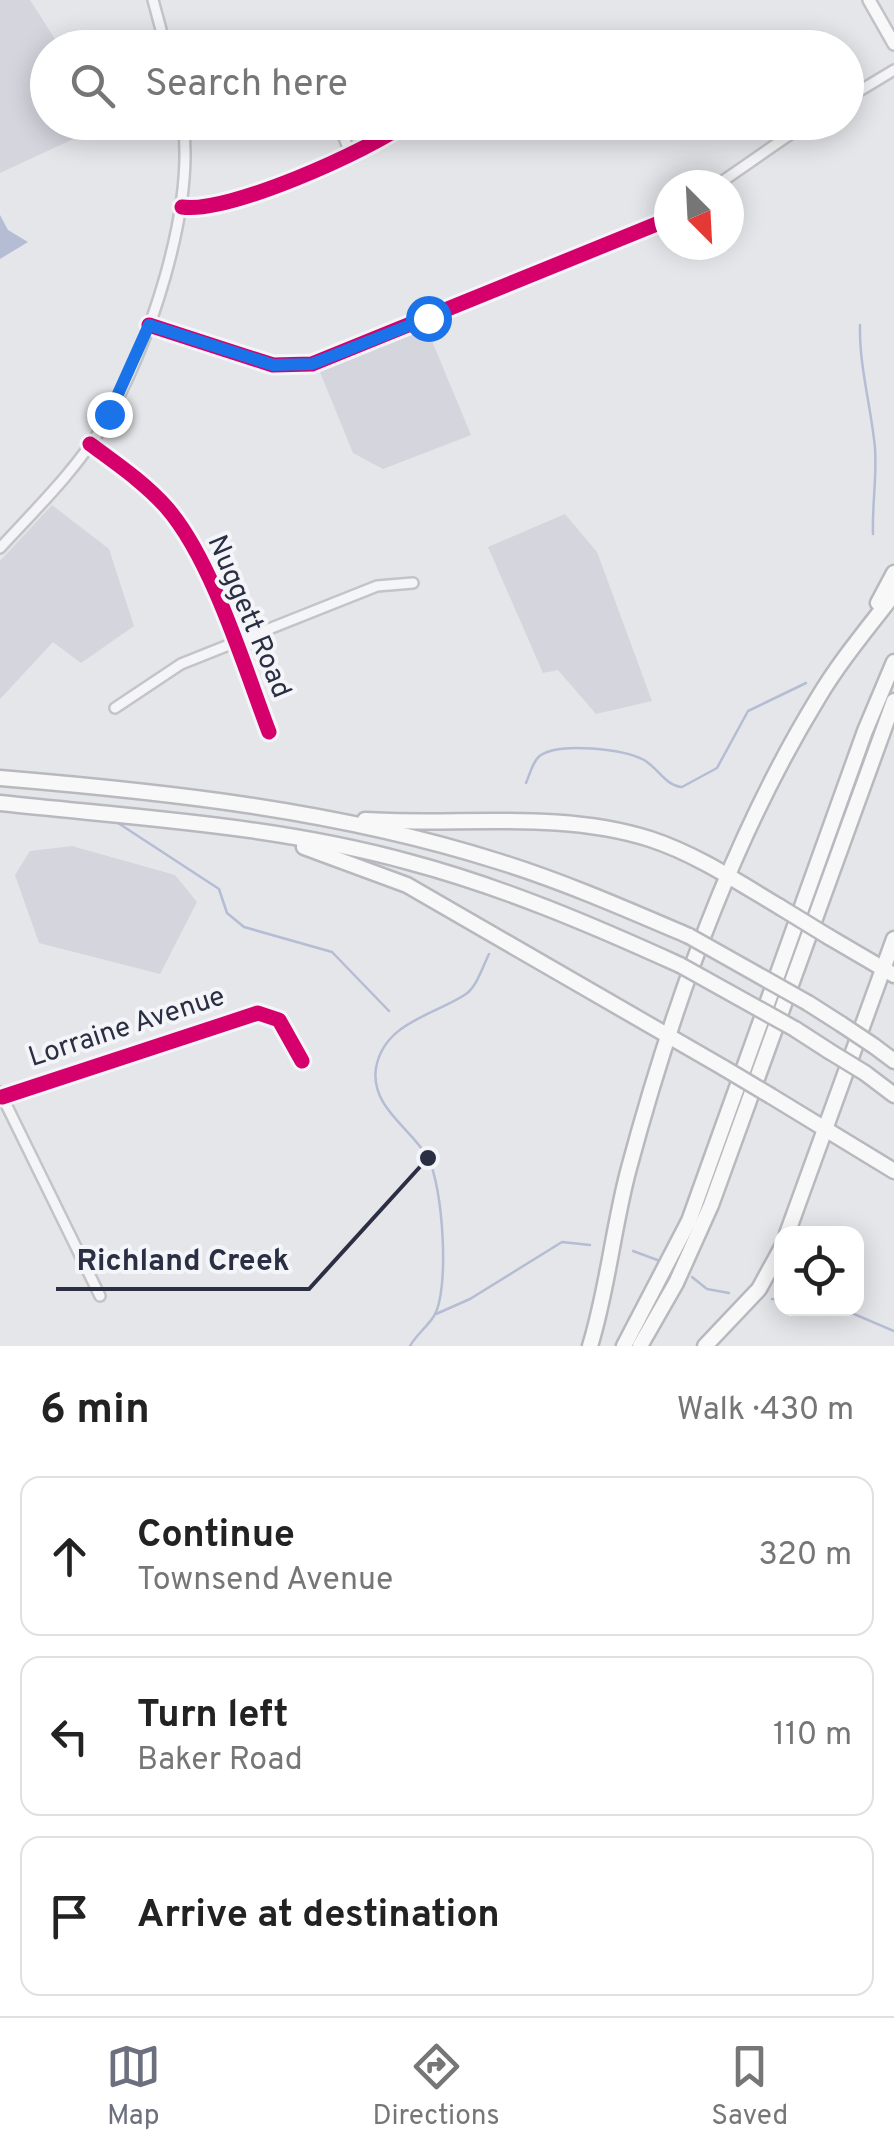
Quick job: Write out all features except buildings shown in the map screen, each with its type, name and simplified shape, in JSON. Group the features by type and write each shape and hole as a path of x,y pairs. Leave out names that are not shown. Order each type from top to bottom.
{"highway":[{"path":"590,1346 608,1281 628,1172 670,1035 729,876 792,745 894,572"},
{"path":"851,650 894,594"},
{"path":"624,1346 689,1221 865,730 894,662"},
{"path":"640,1346 676,1283 712,1206 894,701"},
{"path":"0,778 254,805 329,818 496,860 689,936 808,1003 894,1061"},
{"path":"0,803 236,827 407,861 506,891 680,965 829,1050 894,1095"},
{"path":"329,818 437,825 560,823 612,829 688,853 888,972"},
{"path":"236,827 368,867 407,885 670,1035 894,1172"},
{"path":"789,1226 823,1128 888,972 894,939"},
{"path":"705,1346 759,1289 774,1262"}],"main road":[{"path":"869,0 894,44"}],"street":[{"path":"153,0 161,30"},
{"path":"864,88 894,70"},
{"path":"0,548 90,444 118,397 149,325 182,206 187,166 185,140"},
{"path":"345,140 350,153"},
{"path":"182,206 220,206 374,140"},
{"path":"739,170 782,140"},
{"path":"149,325 273,365 312,364 654,224"},
{"name":"Nuggett Road","path":"90,444 146,486 182,528 269,732"},
{"path":"115,708 156,678 234,643 377,586 413,583"},
{"name":"Lorraine Avenue","path":"1,1095 258,1012 280,1020 302,1061"},
{"path":"1,1095 100,1296"}],"shaded area":[{"path":"0,0 30,0 49,30 30,30 30,140 71,140 0,173"},
{"path":"427,329 471,435 383,469 353,453 320,372"},
{"path":"52,505 109,549 134,626 81,663 53,642 0,699 0,561"},
{"path":"565,514 597,552 652,701 596,714 558,670 543,673 488,547"},
{"path":"72,846 175,875 197,902 160,974 39,943 15,875 30,851"}],"water":[{"path":"0,215 8,230 28,242 0,259"}],"waterway":[{"path":"860,325 875,448 873,534"},
{"path":"526,783 541,755 577,748 634,756 682,787 717,768 748,711 806,683"},
{"path":"115,821 219,889 227,913 244,927 332,952 389,1011"},
{"path":"410,1346 434,1316 439,1303 443,1262 441,1213 428,1158 385,1106 376,1082 376,1068 381,1052 400,1030 470,990 489,954"},
{"path":"436,1314 470,1299 562,1242 590,1245"},
{"path":"633,1251 660,1261"},
{"path":"692,1277 707,1289 729,1293"},
{"path":"859,1316 894,1331"}],"cycle path":[{"path":"182,207 203,207 263,191 377,140"},
{"path":"149,325 273,365 312,364 654,225"},
{"path":"90,444 149,490 183,530 226,615 269,732"},
{"path":"2,1097 258,1013 279,1020 302,1061"}],"place":[{"name":"Richland Creek","path":"428,1158"}],"route":[{"path":"109,414 149,325 273,365 292,367 312,364 428,318"}]}
